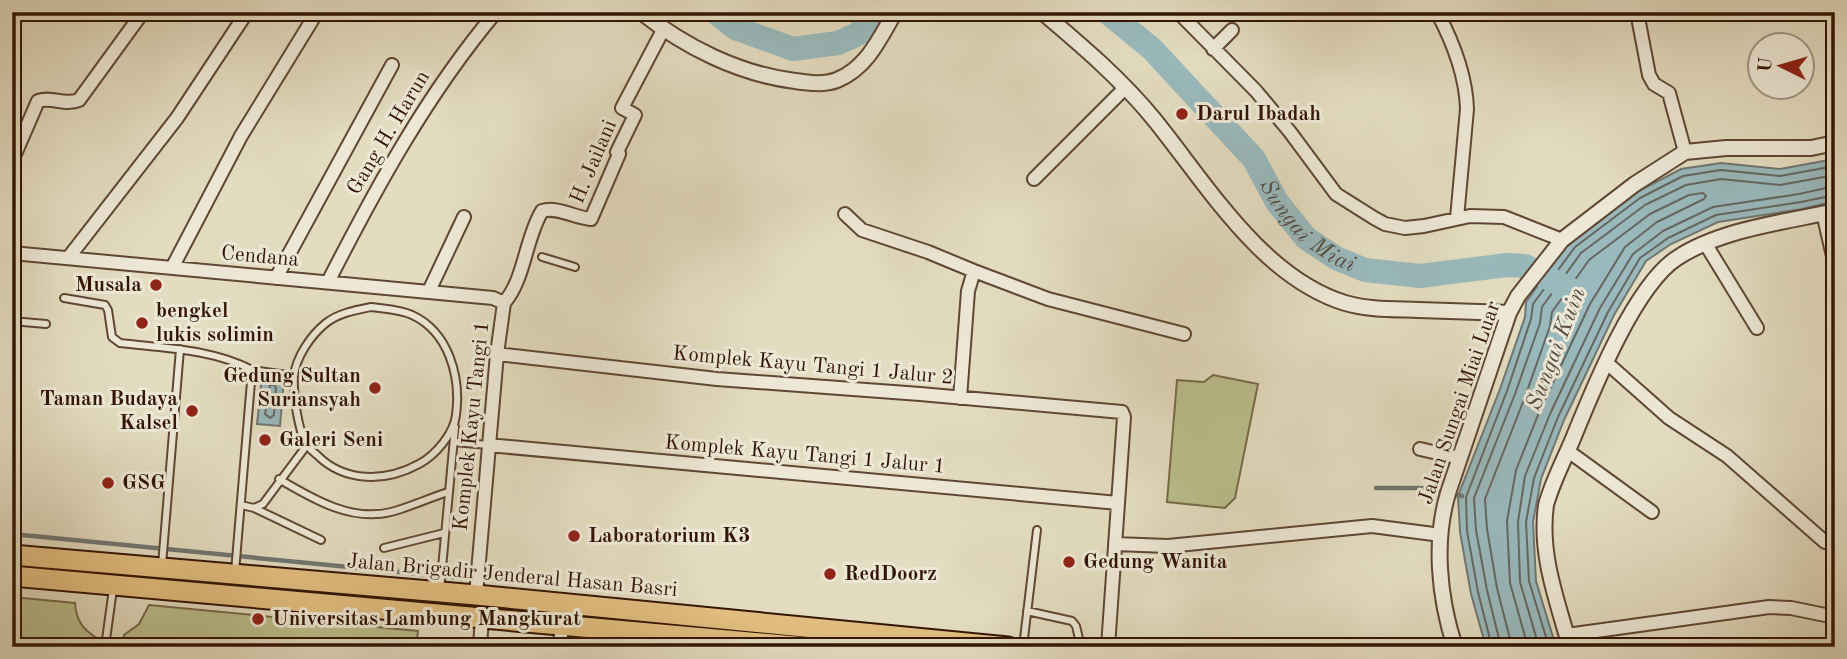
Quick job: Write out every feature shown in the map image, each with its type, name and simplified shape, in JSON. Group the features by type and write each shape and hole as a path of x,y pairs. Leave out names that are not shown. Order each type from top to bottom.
{"highway":[{"name":"Jalan Brigadir Jenderal Hasan Basri","path":"12,555 162,561 441,582 476,595 1005,647"},
{"name":"Jalan Brigadir Jenderal Hasan Basri","path":"12,576 562,624 678,641 793,646"},
{"path":"678,641 683,615"}],"street":[{"path":"12,161 38,101 46,99 69,103 79,100 143,12"},
{"path":"69,257 177,118 247,12"},
{"path":"172,268 242,136 317,12"},
{"name":"Gang H. Harun","path":"328,282 361,217 409,134 442,82 496,12"},
{"path":"641,12 663,30 753,74 766,78 820,83 836,80 870,55 895,12"},
{"path":"1042,12 1126,87 1212,195 1245,232 1293,276 1315,290 1346,303 1375,308 1509,313"},
{"path":"1178,12 1256,91 1329,186 1344,200 1374,219 1396,227 1424,226 1457,218 1504,217 1560,243"},
{"path":"1437,12 1464,78 1466,91 1467,109 1457,218"},
{"path":"1637,12 1650,75 1654,84 1669,93 1685,152 1726,148 1811,148 1835,143"},
{"name":"H. Jailani","path":"504,303 515,289 538,218 544,210 550,209 576,218 591,219 619,154 617,152 635,115 622,108 663,30"},
{"path":"1213,49 1232,30"},
{"path":"276,278 392,65"},
{"path":"1034,179 1126,87"},
{"name":"Jalan Sungai Miai Luar","path":"1455,647 1443,598 1440,572 1441,535 1447,495 1509,313 1518,296 1560,243 1634,184 1685,152"},
{"path":"1835,265 1829,212 1705,243 1675,260 1651,284 1622,331 1548,496 1544,521 1549,571 1569,641 1769,607 1791,608 1835,617"},
{"path":"845,214 862,230 929,252 1048,299 1184,334"},
{"path":"429,291 464,217"},
{"path":"1705,243 1757,328"},
{"name":"Cendana","path":"12,253 429,291 493,298 504,303"},
{"path":"960,398 968,291 974,271"},
{"name":"Komplek Kayu Tangi 1","path":"476,595 496,354 504,303"},
{"name":"Komplek Kayu Tangi 1 Jalur 2","path":"496,354 717,379 1118,411 1125,417 1118,503"},
{"path":"1607,363 1670,418 1727,456 1825,542"},
{"name":"Komplek Kayu Tangi 1 Jalur 1","path":"488,445 1118,503"},
{"path":"1420,449 1460,458"},
{"path":"1568,451 1652,512"},
{"path":"1108,647 1118,503"},
{"path":"1115,544 1168,546 1372,526 1441,535"},
{"path":"480,647 482,617"},
{"path":"559,647 562,624"}],"lane":[{"path":"542,257 575,267"},
{"path":"64,298 105,305 111,334 120,344 180,349 230,359 252,370 294,376"},
{"path":"441,582 458,402 457,380 449,352 434,332 415,316 398,310 371,307 345,313 326,322 300,355 294,376 298,422 307,445 326,464 348,475 379,478 404,472 427,459 455,427"},
{"path":"12,321 46,324"},
{"path":"162,561 180,349"},
{"path":"236,568 252,370"},
{"path":"454,442 488,445"},
{"path":"254,508 263,504 279,479 307,445"},
{"path":"279,479 310,497 346,511 362,514 391,512 448,492"},
{"path":"241,505 254,508 321,540"},
{"path":"1023,647 1037,530"},
{"path":"384,548 444,533"},
{"path":"105,647 114,584"},
{"path":"1027,611 1072,621 1076,626 1081,647"}],"green space":[{"path":"1213,375 1258,384 1235,498 1225,508 1167,502 1177,380 1204,382"},
{"path":"12,597 75,603 84,628 97,638 97,647 12,647"},
{"path":"149,605 418,631 416,647 123,647 124,635 139,624"}],"water":[{"name":"Sungai Kuin","path":"1835,159 1835,201 1718,222 1671,244 1646,261 1614,315 1564,420 1541,479 1533,522 1536,581 1556,647 1486,647 1471,594 1460,532 1458,496 1500,389 1525,317 1526,302 1569,242 1637,192 1681,169 1721,163 1780,169"},
{"path":"262,376 284,378 280,426 257,424"}],"waterway":[{"name":"Sungai Miai","path":"715,12 735,28 793,49 838,43 858,34 874,12"},
{"name":"Sungai Miai","path":"1107,12 1152,49 1254,159 1277,202 1306,238 1336,258 1365,270 1420,276 1507,265 1525,266 1575,292"},
{"path":"1376,488 1420,488 1462,496"},
{"path":"12,534 462,578"}],"place":[{"name":"Darul Ibadah","path":"1182,114"},
{"name":"Musala","path":"156,285"},
{"name":"bengkel lukis solimin","path":"142,323"},
{"name":"Gedung Sultan Suriansyah","path":"375,388"},
{"name":"Taman Budaya Kalsel","path":"192,411"},
{"name":"Galeri Seni","path":"265,440"},
{"name":"GSG","path":"108,483"},
{"name":"Laboratorium K3","path":"574,536"},
{"name":"Gedung Wanita","path":"1069,562"},
{"name":"RedDoorz","path":"830,574"},
{"name":"Universitas Lambung Mangkurat","path":"258,619"}]}
